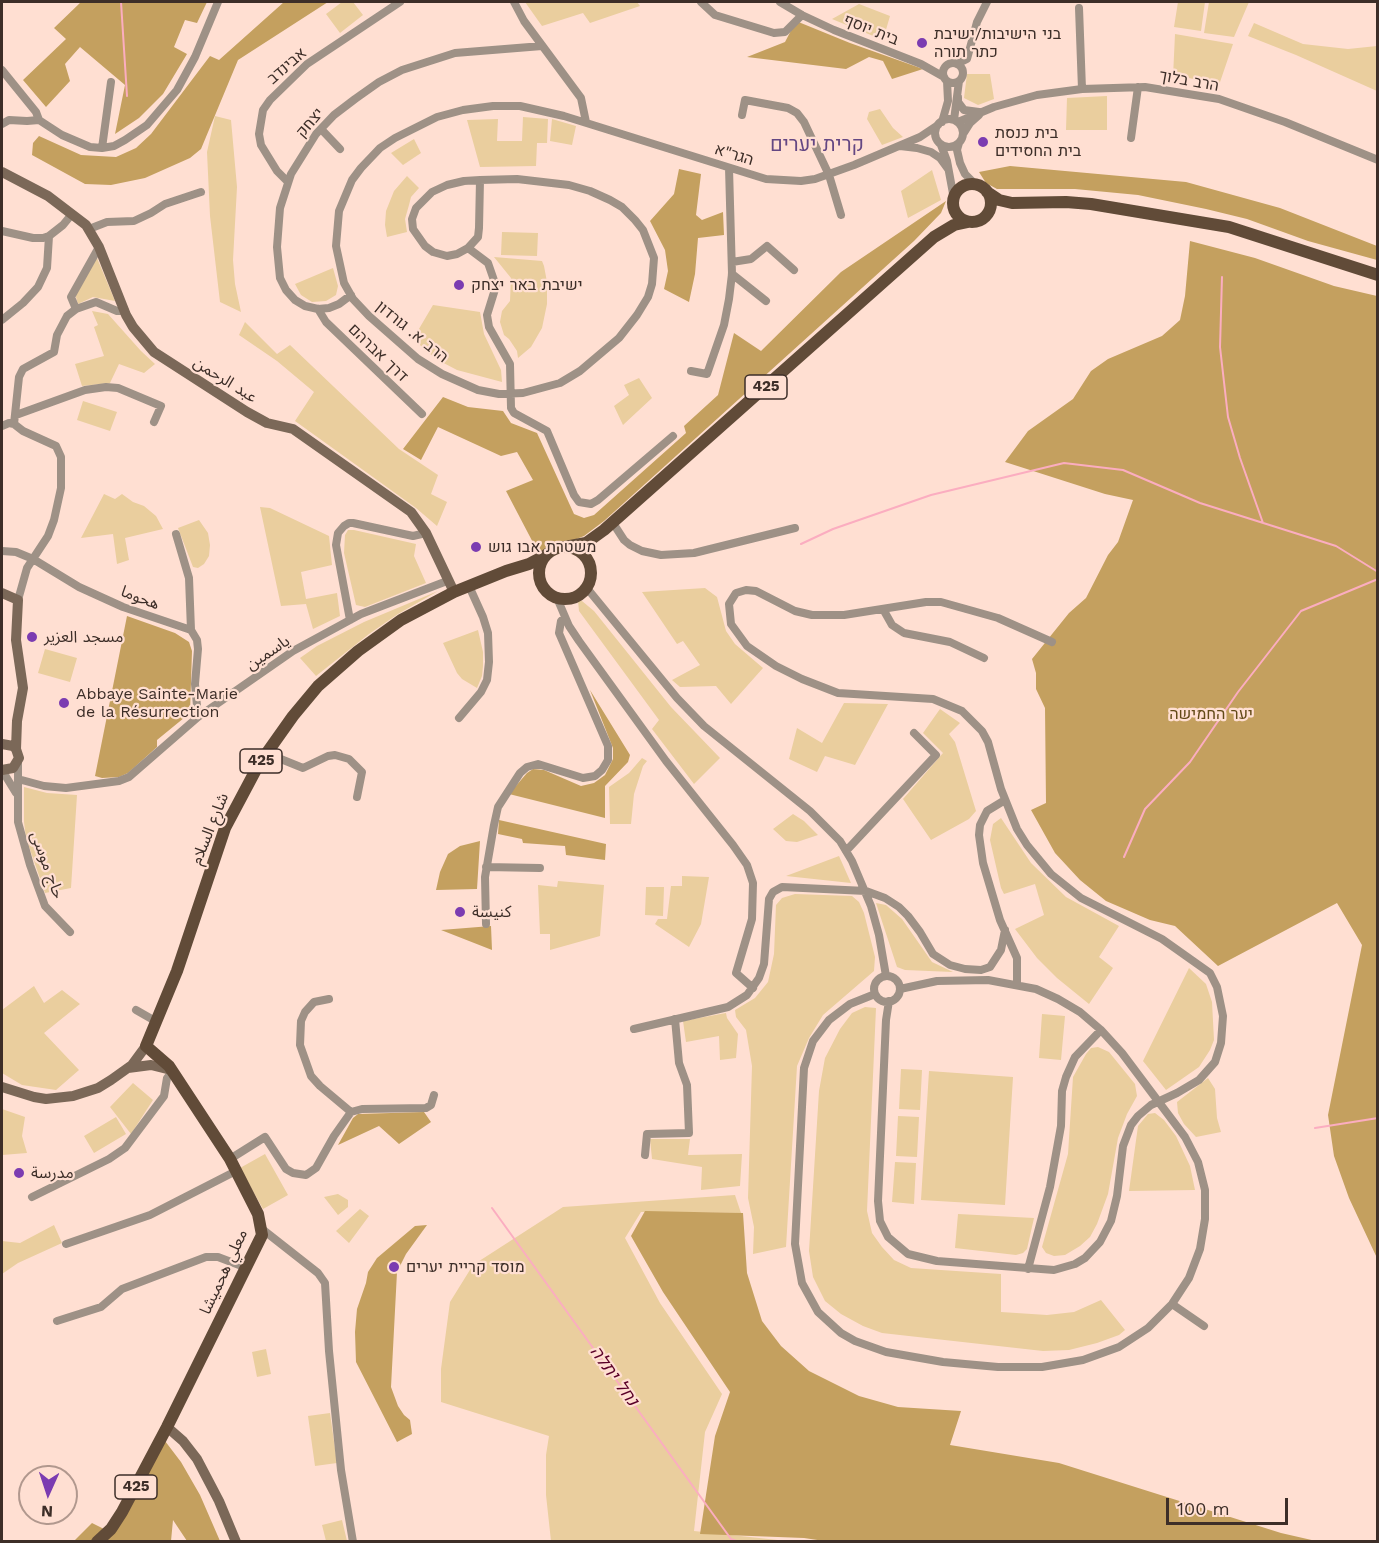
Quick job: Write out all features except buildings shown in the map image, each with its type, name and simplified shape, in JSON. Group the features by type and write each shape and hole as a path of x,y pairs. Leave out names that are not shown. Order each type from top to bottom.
{"main road":[{"path":"968,222 958,215 954,201 960,189 971,185 982,188 991,202 986,216"},
{"name":"425","path":"982,188 1005,202 1091,204 1209,223 1248,232 1377,274"},
{"name":"425","path":"927,244 943,225 954,201"},
{"name":"425","path":"546,555 558,548 586,543 609,526 948,227 981,220 995,210 1021,203"},
{"name":"425","path":"586,587 591,573 589,565 594,543 609,526"},
{"path":"565,547 580,552 589,565"},
{"path":"541,583 539,568 546,555"},
{"name":"شارع السلام","path":"147,1046 184,949 225,828 266,753 306,700 342,665 387,630 454,592 529,564 546,555"},
{"name":"شارع السلام","path":"498,574 525,573 541,583"},
{"name":"425","path":"541,583 550,595 558,598"},
{"path":"558,598 574,597 586,587"},
{"name":"معلي هحميشا","path":"147,1046 172,1071 230,1159 258,1214 262,1229 259,1242 247,1268 167,1427"},
{"name":"425","path":"98,1542 111,1529 122,1512 167,1427"}],"street":[{"path":"2,70 36,112 39,120 62,135 90,147 114,146 138,132 177,90 195,57 218,2"},
{"name":"אבינדב","path":"288,182 277,171 261,144 259,134 263,110 270,100 307,64 400,2"},
{"path":"514,2 542,46 581,98 585,122"},
{"path":"700,2 715,15 774,33 785,32 802,15"},
{"name":"בית יוסף","path":"780,2 802,15 858,40 921,64"},
{"path":"954,201 941,145 935,137 936,128 948,101 944,69 967,59 976,22 987,2"},
{"path":"1079,8 1082,88"},
{"name":"יצחק","path":"318,309 295,300 286,290 280,278 277,261 277,230 280,208 288,182 301,156 321,129 334,115 355,99 379,82 402,70 455,53 542,46"},
{"path":"921,64 953,64 961,68 963,73 957,93 956,121 963,134 957,150 965,174 982,188"},
{"path":"921,64 953,83 959,81"},
{"path":"102,148 111,82"},
{"path":"1131,138 1138,87"},
{"name":"הרב בלוך","path":"956,121 1012,101 1082,88 1138,87 1219,99 1285,122 1377,160"},
{"path":"957,93 958,102 964,110 984,111"},
{"path":"742,115 745,100 788,108 797,113 804,122 830,175 841,215"},
{"name":"הרב א. גורדון","path":"480,180 518,179 590,190 622,207 643,230 654,258 652,284 648,297 619,338 580,371 560,383 523,393 509,394 478,390 442,374 418,359 369,316 344,283 336,246 339,211 352,180 380,148 418,125 437,117 483,107 520,106 607,129"},
{"name":"הרב בלוך","path":"963,134 970,123 984,111"},
{"path":"940,123 948,119 956,121"},
{"path":"2,124 9,120 39,120"},
{"name":"הגר\"א","path":"607,129 766,179 787,181 815,179 830,175 920,136 940,123"},
{"path":"321,129 340,149"},
{"name":"הגר\"א","path":"920,136 935,137"},
{"path":"941,145 950,147 959,143"},
{"path":"898,146 931,152 940,158 948,169"},
{"path":"691,371 707,374 724,325 732,274 729,168"},
{"name":"عبد الرحمن","path":"2,172 48,196 89,229 99,247 125,311 138,333 154,352 259,419 293,429 416,517 454,592"},
{"path":"480,180 478,237 468,249 457,254 447,256 433,252 417,238 412,229 412,219 416,208 432,192 447,185 480,180"},
{"path":"89,229 107,222 134,221 165,204 201,192"},
{"path":"2,231 33,238 44,238 63,225 72,214"},
{"path":"2,320 23,303 44,278 50,236"},
{"path":"732,262 751,259 767,246 794,270"},
{"path":"76,309 70,297 99,247"},
{"path":"468,249 488,263 495,280 496,286 488,315 489,327 510,364 509,394 513,413 547,431 579,502 591,504 598,500 673,436"},
{"path":"732,274 766,301"},
{"path":"318,309 339,304 351,295"},
{"path":"14,424 18,376 23,369 54,352 57,335 67,316 76,309 96,302 117,311 125,311"},
{"name":"דרך אברהם","path":"318,309 326,322 422,414"},
{"path":"16,415 86,390 106,387 118,388 161,406 154,422"},
{"path":"2,426 9,423 14,424 23,431 56,446 60,457 61,489 48,536 24,575 18,600 16,640 23,688 17,721 18,763 13,768 2,770"},
{"path":"350,620 336,545 338,533 344,526 353,523 413,536 426,533"},
{"path":"609,526 630,545 642,551 661,555 694,553 795,528"},
{"path":"176,534 189,579 191,630 197,640 195,684 198,717"},
{"name":"هحوما","path":"2,551 16,552 33,559 123,607 191,630"},
{"name":"ياسمين","path":"18,779 56,788 84,787 129,777 198,717 294,651 350,620 447,580"},
{"path":"459,718 481,692 487,680 489,662 488,633 469,586"},
{"path":"586,587 677,698 704,726 818,817 833,833 846,851 866,891 879,935 886,976"},
{"path":"889,1002 886,1020 878,1201 880,1221 893,1243 917,1257 937,1261 1028,1269 1065,1268 1085,1258 1100,1242 1109,1227 1115,1209 1123,1146 1126,1135 1138,1116 1157,1102 1199,1080 1215,1062 1221,1043 1223,1016 1217,987 1210,973 1162,939 1098,908 1066,886 1045,867 1017,829 1005,800 988,742 982,731 962,711 933,699 852,694 825,689 777,666 747,646 731,624 728,612 729,604 736,592 746,590 756,591 795,611 812,615 844,615 926,602 941,602 962,606 998,618 1052,642"},
{"path":"2,593 18,600"},
{"path":"558,598 565,617 579,641 666,761 747,865 753,883 752,919 736,973 753,988"},
{"path":"883,609 892,625 904,633 950,642 984,658"},
{"path":"486,924 484,892 486,867 498,807 507,790 526,767 545,765 583,778 595,776 608,760 608,746 559,633 561,621 565,617"},
{"path":"16,750 3,744 17,721"},
{"path":"846,851 936,755 914,733"},
{"path":"266,753 303,768 328,756 335,755 349,759 362,772 357,797"},
{"name":"حاج موسى","path":"18,763 19,830 45,906 69,932"},
{"name":"حاج موسى","path":"2,770 13,786 18,800"},
{"path":"1005,800 987,811 978,835 983,863 1005,930 1017,958 1017,985"},
{"path":"486,867 540,868"},
{"path":"634,1029 728,1007 753,988 764,964 768,901 778,888 790,886 866,891 885,898 899,907 920,932 933,954 950,965 965,969 981,970 990,967 1000,950 1005,930"},
{"path":"886,976 897,980 900,989 897,997 889,1002 880,1000 874,988 876,982 886,976"},
{"path":"875,994 850,1004 830,1020 813,1041 804,1068 795,1244 802,1283 818,1312 841,1333 870,1347 886,1352 971,1365 1042,1367 1083,1360 1119,1347 1148,1328 1172,1304 1189,1278 1200,1249 1205,1219 1205,1190 1198,1162 1185,1137 1122,1053 1101,1030 1080,1012 1058,999 1036,989 988,980 937,981 900,989"},
{"path":"328,999 314,1002 305,1012 301,1021 300,1045 311,1076 351,1112"},
{"path":"135,1010 157,1022"},
{"path":"645,1155 647,1134 689,1133 687,1085 679,1063 675,1019"},
{"path":"1028,1269 1050,1187 1061,1126 1062,1091 1066,1077 1075,1057 1101,1030"},
{"name":"شارع السلام","path":"2,1087 34,1097 60,1098 79,1095 98,1088 128,1068 147,1046"},
{"path":"32,1197 109,1159 125,1148 164,1096 167,1078 172,1071 151,1065 128,1068"},
{"path":"230,1159 265,1137 286,1169 293,1173 306,1174 316,1168 351,1112 362,1109 426,1107 431,1105 434,1095"},
{"path":"66,1244 150,1215 236,1172"},
{"path":"262,1229 318,1273 325,1283 340,1459 353,1542"},
{"path":"57,1321 100,1307 122,1289 206,1257 218,1257 247,1268"},
{"path":"1172,1304 1204,1326"},
{"path":"167,1427 183,1441 197,1459 219,1501 236,1542"}],"shaded area":[{"path":"342,2 353,2 363,15 340,33 326,14"},
{"path":"525,2 637,2 640,6 590,23 583,13 542,26"},
{"path":"1178,2 1205,2 1201,31 1174,27"},
{"path":"1209,2 1249,2 1234,37 1204,33"},
{"path":"859,4 890,16 883,40 832,19"},
{"path":"1254,23 1303,44 1348,49 1377,46 1377,91 1248,36"},
{"path":"1175,34 1233,44 1219,85 1173,77"},
{"path":"967,74 990,74 994,99 978,105 964,98"},
{"path":"1107,96 1107,130 1066,130 1067,98"},
{"path":"880,109 893,128 903,137 882,145 867,119 869,112"},
{"path":"215,116 231,120 237,187 233,260 241,312 220,302 210,216 207,152"},
{"path":"523,117 548,119 547,143 537,143 536,166 480,167 467,120 498,119 497,141 522,141"},
{"path":"552,119 576,126 572,145 550,141"},
{"path":"414,139 421,153 403,165 391,153"},
{"path":"932,170 941,200 908,218 901,191"},
{"path":"407,176 419,188 411,197 405,219 407,232 387,237 386,211 394,191"},
{"path":"502,232 538,233 537,256 501,255"},
{"path":"494,257 542,261 544,266 547,304 542,328 531,347 518,358 517,351 504,335 500,322 502,311 510,301 511,278"},
{"path":"97,258 115,301 93,297 78,304 75,294"},
{"path":"333,268 338,286 336,295 326,301 312,302 301,295 295,284"},
{"path":"433,305 480,312 484,334 501,370 502,382 457,370 436,359 413,339"},
{"path":"92,311 108,314 155,364 144,373 119,364 110,383 82,386 75,364 104,356 94,327 98,325"},
{"path":"245,322 277,354 290,345 399,449 438,475 431,494 447,502 437,526 416,508 295,421 314,392 277,361 239,335"},
{"path":"639,378 652,398 623,425 614,406 629,395 624,385"},
{"path":"83,401 117,412 110,431 77,420"},
{"path":"104,494 115,499 122,494 144,506 156,516 163,529 125,538 129,560 117,564 113,534 81,538"},
{"path":"260,507 270,508 329,536 332,565 301,572 306,599 337,593 340,616 313,629 306,604 281,606"},
{"path":"199,520 208,533 210,545 209,556 198,568 193,567 178,528"},
{"path":"348,530 416,544 414,556 426,583 365,607 356,605 344,553 345,535"},
{"path":"705,588 717,597 726,631 735,644 763,668 731,704 716,686 680,687 672,680 700,665 683,641 677,644 642,592"},
{"path":"438,591 369,634 316,676 300,658 317,646 364,622"},
{"path":"578,601 582,601 594,611 671,707 720,758 694,784 652,729 659,720 579,611"},
{"path":"478,630 483,652 483,666 477,688 457,673 443,643"},
{"path":"45,649 77,658 70,682 38,673"},
{"path":"844,703 888,704 855,765 825,756 817,772 789,759 797,728 822,743"},
{"path":"940,709 960,723 949,734 955,742 976,811 969,819 931,840 903,799 943,753 923,733"},
{"path":"642,758 647,761 643,766 634,794 631,824 610,824 609,787 629,773"},
{"path":"24,787 47,793 77,795 71,888 45,893 26,838"},
{"path":"793,814 818,835 797,842 786,841 773,829"},
{"path":"1001,818 1031,863 1066,897 1119,926 1099,957 1113,968 1089,1004 1037,958 1015,929 1044,915 1035,884 1004,894 1001,888 990,840 993,824"},
{"path":"839,856 851,883 786,876"},
{"path":"682,876 709,877 701,924 689,947 655,924 658,919 667,919 671,886 682,886"},
{"path":"558,881 604,885 600,936 550,950 550,934 540,934 538,885 557,887"},
{"path":"646,887 664,887 663,916 645,915"},
{"path":"795,894 852,896 859,902 875,957 874,971 823,1015 809,1038 797,1066 786,1247 753,1254 754,1227 748,1198 752,1066 746,1030 736,1017 735,1010 755,998 768,982 774,954 776,905 782,898"},
{"path":"876,903 886,905 902,919 932,962 953,972 905,970 897,967"},
{"path":"1189,968 1206,984 1212,1002 1214,1040 1199,1067 1166,1090 1143,1061"},
{"path":"34,986 44,1003 62,990 80,1004 44,1033 79,1070 56,1090 22,1085 2,1073 2,1010"},
{"path":"865,1007 876,1008 867,1211 872,1233 882,1247 894,1260 911,1268 1001,1274 1001,1312 1047,1315 1074,1312 1101,1300 1125,1330 1119,1335 1069,1350 1043,1351 882,1333 841,1314 825,1301 813,1277 809,1251 819,1091 825,1058 840,1029 852,1013"},
{"path":"726,1013 738,1034 736,1058 720,1060 719,1036 686,1042 683,1021"},
{"path":"1042,1014 1065,1016 1061,1060 1039,1058"},
{"path":"1098,1047 1109,1052 1135,1084 1137,1096 1118,1138 1108,1194 1097,1224 1090,1237 1080,1246 1065,1255 1054,1256 1046,1253 1042,1247 1068,1154 1073,1077 1091,1048"},
{"path":"901,1069 922,1070 920,1110 899,1109"},
{"path":"929,1071 1013,1077 1005,1205 921,1200"},
{"path":"1208,1078 1215,1089 1217,1118 1221,1132 1196,1137 1178,1113 1177,1102"},
{"path":"133,1083 153,1100 131,1134 110,1107"},
{"path":"2,1109 25,1117 22,1136 27,1153 2,1155"},
{"path":"1155,1113 1164,1120 1176,1136 1190,1166 1195,1190 1129,1191 1138,1126 1148,1114"},
{"path":"898,1116 919,1117 917,1157 896,1156"},
{"path":"116,1117 126,1134 94,1153 84,1136"},
{"path":"650,1139 690,1139 688,1155 742,1154 740,1186 701,1190 702,1167 652,1159"},
{"path":"265,1154 288,1195 263,1209 240,1168"},
{"path":"895,1162 916,1163 914,1204 892,1202"},
{"path":"338,1194 348,1200 348,1207 338,1215 324,1197"},
{"path":"735,1195 741,1213 641,1212 625,1238 660,1303 722,1394 705,1432 694,1531 787,1541 551,1541 546,1495 546,1455 549,1436 441,1402 441,1369 450,1302 473,1265 563,1207"},
{"path":"360,1209 369,1216 349,1243 336,1231"},
{"path":"958,1214 1034,1218 1027,1249 1016,1255 955,1248"},
{"path":"54,1225 62,1243 18,1263 2,1274 2,1241 20,1243"},
{"path":"266,1349 271,1374 257,1377 252,1352"},
{"path":"330,1413 337,1463 315,1466 308,1416"},
{"path":"342,1520 347,1541 326,1541 322,1525"}],"green space":[{"path":"81,2 207,2 197,23 185,20 174,47 187,54 163,94 139,118 115,134 125,85 80,47 65,64 70,81 46,107 23,80 66,39 54,28"},
{"path":"284,2 328,2 238,60 201,149 190,158 145,178 111,185 85,184 32,155 33,143 39,136 81,155 116,157 136,148 151,134 210,56 219,60"},
{"path":"796,21 923,69 892,79 883,61 869,57 846,69 747,57 785,42"},
{"path":"1010,166 1186,182 1280,208 1377,246 1377,260 1308,241 1247,219 1206,209 1138,195 1075,189 997,189 986,183 979,172"},
{"path":"679,169 701,174 696,215 702,220 723,212 724,235 698,238 695,274 689,302 664,289 668,271 665,250 650,221 674,194"},
{"path":"946,201 941,213 914,241 604,521 584,536 539,554 506,491 533,480 517,452 501,456 438,427 421,460 403,449 443,397 468,407 503,411 511,423 537,433 574,514 584,518 594,515 686,433 684,426 718,395 734,333 761,351 841,272"},
{"name":"יער החמישה","path":"1190,241 1255,258 1334,286 1377,296 1377,1258 1349,1198 1334,1156 1328,1115 1362,945 1337,903 1218,966 1175,926 1150,920 1106,901 1080,880 1055,853 1031,810 1046,803 1045,708 1036,689 1036,673 1032,659 1069,613 1086,598 1108,555 1118,542 1133,500 1105,494 1005,462 1028,431 1073,399 1091,371 1108,359 1162,336 1180,320 1185,296"},
{"path":"127,616 175,633 189,642 192,651 190,713 157,740 157,747 128,773 119,777 102,778 95,776"},
{"path":"590,690 630,755 628,762 605,786 605,818 509,794 533,769 544,770 581,786 594,783 605,775 613,759 613,748"},
{"path":"499,820 606,844 605,860 566,855 565,846 523,843 522,839 498,834"},
{"path":"480,841 477,889 436,890 440,872 448,854 460,846"},
{"path":"491,926 492,950 441,930"},
{"path":"424,1112 431,1122 399,1144 379,1126 338,1145 353,1118 358,1114"},
{"path":"645,1211 743,1213 747,1273 762,1321 781,1346 809,1371 859,1396 898,1407 961,1411 950,1445 1059,1463 1281,1533 1316,1541 831,1542 804,1538 700,1534 715,1436 730,1392 663,1292 631,1236"},
{"path":"427,1225 406,1254 397,1272 391,1387 398,1406 410,1420 412,1434 397,1442 356,1362 357,1309 368,1272 377,1258 415,1226"},
{"path":"165,1441 181,1462 200,1495 220,1541 187,1541 173,1520 171,1541 73,1542 92,1523 110,1532"}],"waterway":[{"path":"121,2 127,96"},
{"path":"1222,277 1220,347 1228,417 1263,523"},
{"path":"801,544 833,529 931,495 1064,463 1123,470 1200,503 1336,546 1378,572"},
{"path":"1124,857 1145,809 1190,762 1238,692 1301,611 1378,579"},
{"path":"1315,1128 1378,1118"},
{"name":"נחל יתלה","path":"492,1208 731,1539 739,1542"}],"place":[{"name":"בני הישיבות/ישיבת כתר תורה","path":"922,43"},
{"name":"בית כנסת בית החסידים","path":"983,142"},
{"name":"ישיבת באר יצחק","path":"459,285"},
{"name":"משטרת אבו גוש","path":"476,547"},
{"name":"مسجد العزير","path":"32,637"},
{"name":"Abbaye Sainte-Marie de la Résurrection","path":"64,703"},
{"name":"كنيسة","path":"460,912"},
{"name":"مدرسة","path":"19,1173"},
{"name":"מוסד קריית יערים","path":"394,1267"}],"district":[{"name":"קרית יערים","path":"817,145"}]}
